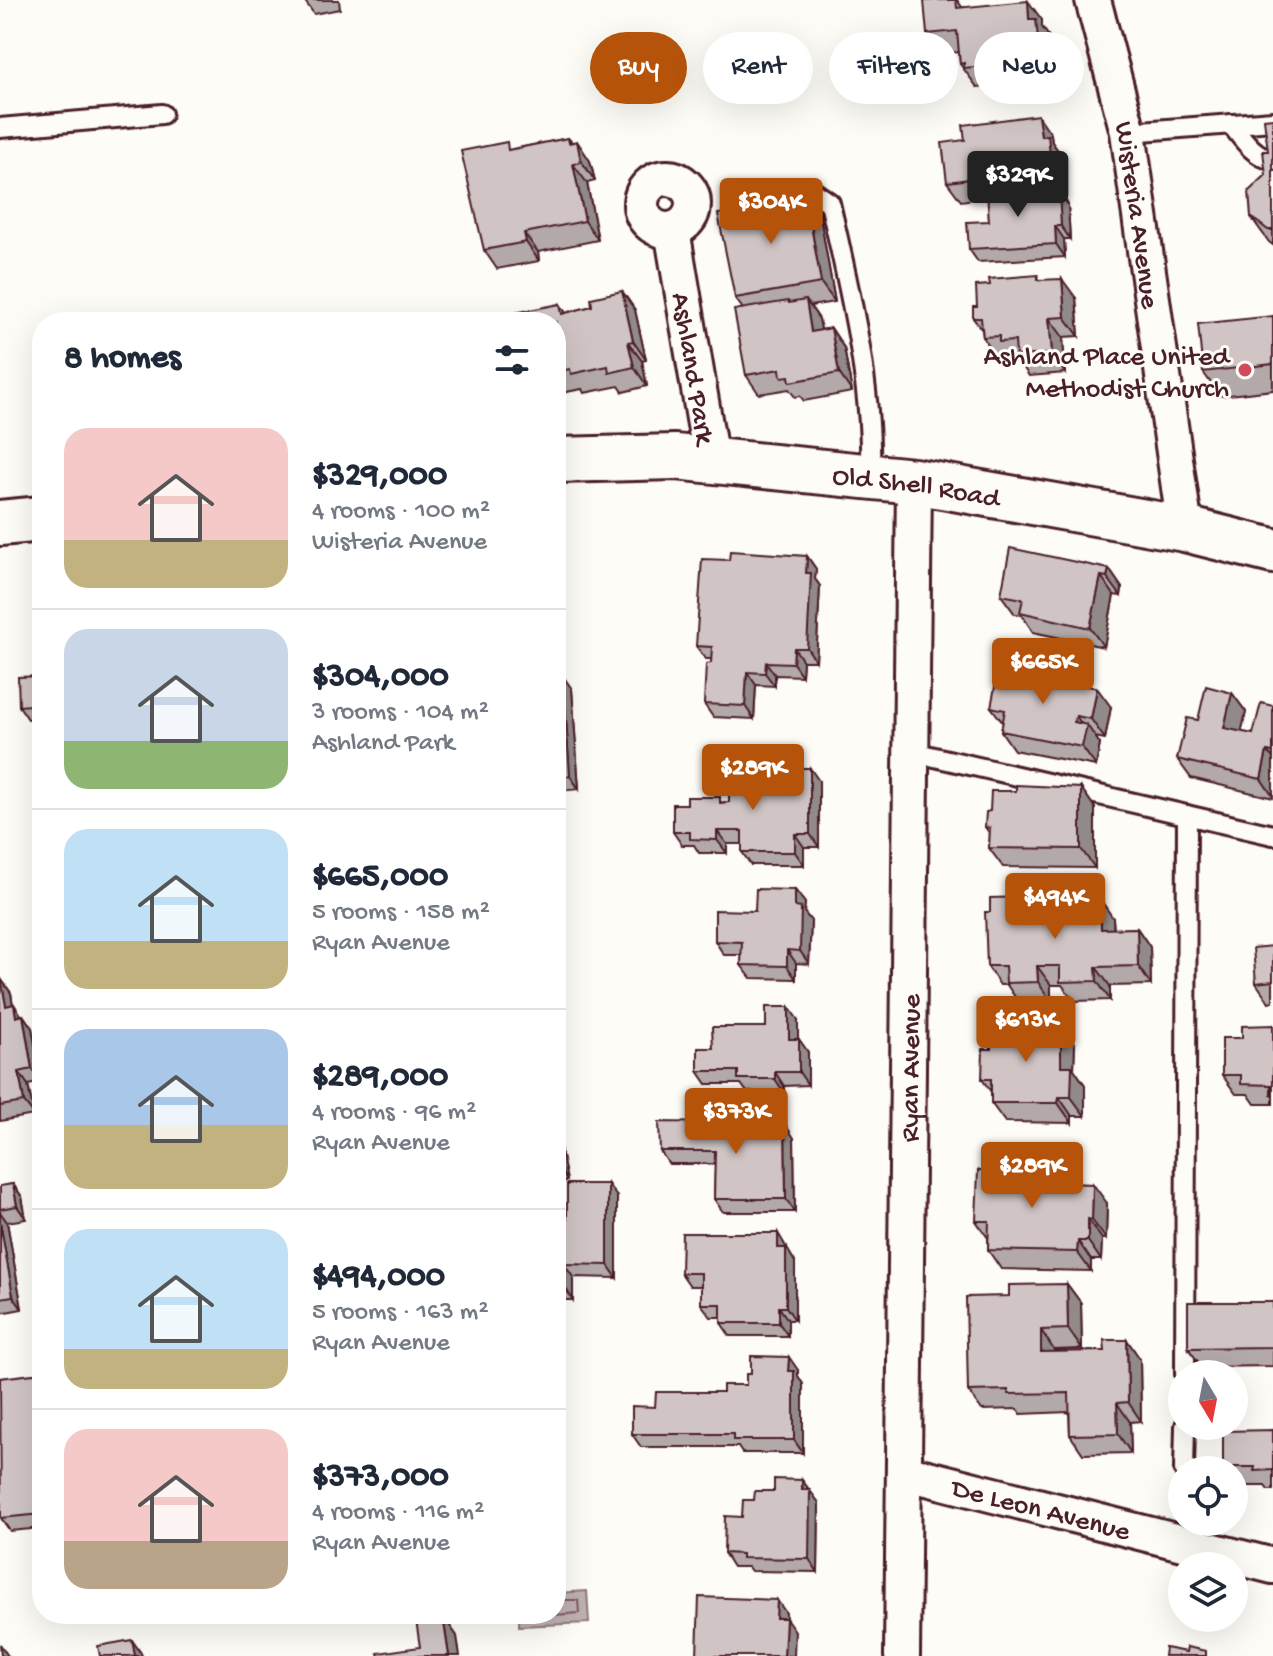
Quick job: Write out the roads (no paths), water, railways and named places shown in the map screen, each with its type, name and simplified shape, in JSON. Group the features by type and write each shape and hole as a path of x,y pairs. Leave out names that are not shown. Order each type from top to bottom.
{"street":[{"name":"Wisteria Avenue","path":"1093,0 1128,132 1185,529"},
{"name":"Ashland Park","path":"672,230 711,460"},
{"name":"Old Shell Road","path":"566,460 675,457 914,481 1185,529 1273,551"},
{"name":"Ryan Avenue","path":"902,1656 914,481"},
{"path":"0,523 32,520"},
{"name":"De Leon Avenue","path":"904,1472 1168,1530"},
{"name":"De Leon Avenue","path":"1192,1536 1273,1566"}],"lane":[{"path":"0,128 162,114"},
{"path":"1128,132 1273,121"},
{"path":"1231,124 1250,147 1266,159 1273,160"},
{"path":"814,192 830,203 845,278 871,432 870,476"},
{"path":"913,752 1273,835"},
{"path":"1185,1360 1187,815"}],"water":[{"path":"587,1591 589,1623 566,1624 566,1592"},
{"path":"519,1624 566,1624 519,1626"}],"place":[{"name":"Ashland Place United Methodist Church","path":"1245,370"}]}
